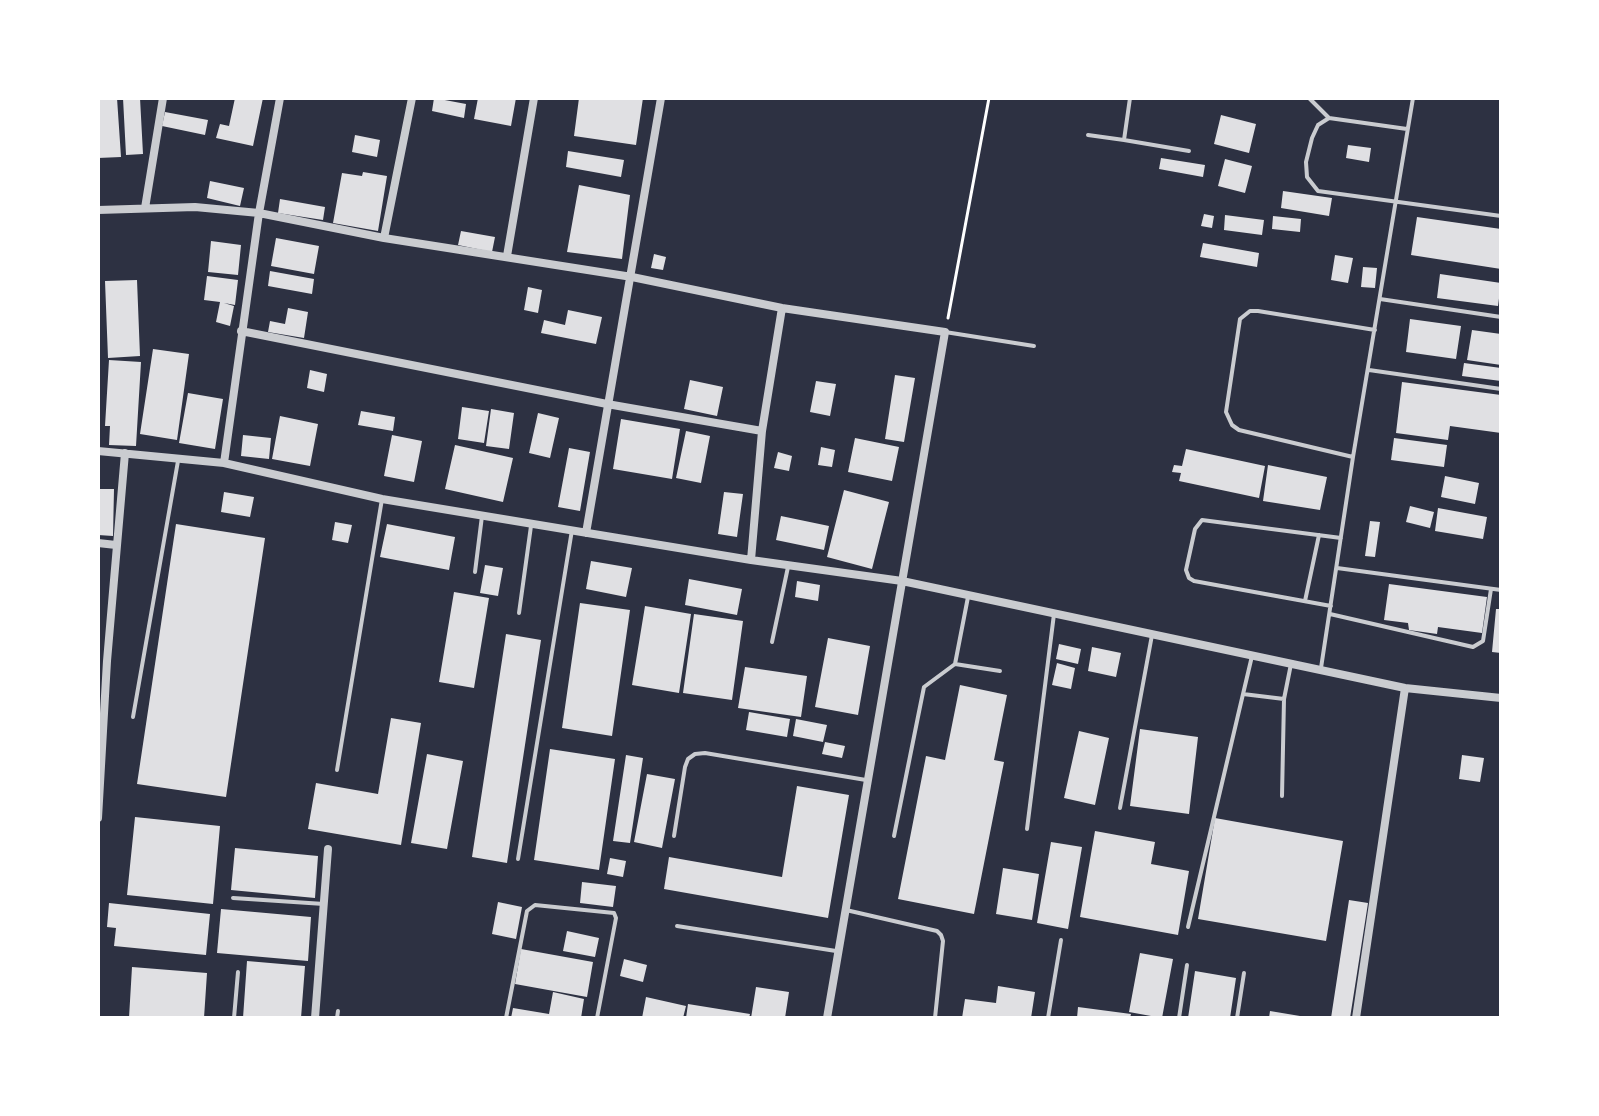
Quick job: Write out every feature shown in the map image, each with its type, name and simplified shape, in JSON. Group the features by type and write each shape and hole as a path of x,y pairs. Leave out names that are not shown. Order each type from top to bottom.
{"street":[{"path":"145,208 163,98"},
{"path":"224,463 259,213 280,98"},
{"path":"384,238 412,98"},
{"path":"507,256 534,98"},
{"path":"586,533 661,98"},
{"path":"98,210 195,207 259,213 384,238 632,277 782,308 945,332 827,1018"},
{"path":"751,560 762,431 782,308"},
{"path":"241,331 607,404 762,431"},
{"path":"98,451 224,463 382,499 751,560 902,581 1405,688 1501,698"},
{"path":"98,818 102,661 125,453"},
{"path":"98,543 116,545"},
{"path":"1356,1018 1405,688"},
{"path":"315,1018 328,849"}],"lane":[{"path":"1124,140 1130,98"},
{"path":"1309,98 1329,118 1407,129"},
{"path":"1321,670 1413,98"},
{"path":"1329,118 1318,125 1309,150 1307,177 1318,191 1501,216"},
{"path":"1088,135 1189,151"},
{"path":"1380,299 1501,317"},
{"path":"1353,457 1239,430 1232,425 1226,412 1240,319 1250,311 1258,311 1375,330"},
{"path":"945,332 1034,346"},
{"path":"1369,370 1501,389"},
{"path":"133,717 179,458"},
{"path":"337,770 382,499"},
{"path":"475,572 482,516"},
{"path":"1331,606 1194,581 1186,570 1195,529 1202,520 1341,538"},
{"path":"519,613 531,524"},
{"path":"518,859 572,530"},
{"path":"1305,601 1319,535"},
{"path":"772,642 789,565"},
{"path":"1337,568 1501,590"},
{"path":"1330,614 1473,647 1483,641 1491,589"},
{"path":"894,836 924,687 955,664 968,595"},
{"path":"1027,829 1054,614"},
{"path":"1120,808 1152,635"},
{"path":"1188,927 1252,656"},
{"path":"955,664 1000,671"},
{"path":"1282,796 1284,699 1291,664"},
{"path":"1243,694 1284,699"},
{"path":"674,836 685,767 688,759 695,754 705,753 868,780"},
{"path":"233,898 324,904"},
{"path":"506,1018 527,911 535,905 614,913 616,918 597,1018"},
{"path":"846,910 937,931 941,935 943,941 935,1018"},
{"path":"677,926 839,952"},
{"path":"1048,1018 1061,940"},
{"path":"1179,1018 1187,965"},
{"path":"234,1018 238,972"},
{"path":"1237,1018 1244,973"},
{"path":"337,1018 338,1011"}],"path":[{"path":"945,332 989,98"}],"building":[{"path":"98,98 117,98 121,157 98,158"},
{"path":"123,98 140,98 143,154 126,155"},
{"path":"235,98 263,98 253,146 216,138 220,124 229,126"},
{"path":"434,98 466,104 464,118 432,111"},
{"path":"478,98 516,98 511,126 474,119"},
{"path":"579,98 643,98 636,145 574,136"},
{"path":"165,112 208,120 205,135 162,126"},
{"path":"1221,115 1256,124 1249,153 1214,144"},
{"path":"355,135 380,140 377,157 352,152"},
{"path":"1348,145 1371,148 1369,162 1346,158"},
{"path":"568,151 624,160 621,177 566,167"},
{"path":"1161,158 1205,165 1203,177 1159,169"},
{"path":"1225,159 1252,166 1245,193 1218,186"},
{"path":"363,172 387,176 378,231 333,223 342,173 362,176"},
{"path":"210,181 244,188 240,206 207,198"},
{"path":"579,185 630,195 622,259 567,252"},
{"path":"1283,191 1332,198 1329,216 1281,208"},
{"path":"280,199 325,207 323,220 278,213"},
{"path":"1204,214 1214,216 1212,228 1201,226"},
{"path":"1225,215 1264,220 1262,235 1224,230"},
{"path":"1273,216 1301,219 1300,232 1272,229"},
{"path":"1417,217 1501,229 1501,269 1411,255"},
{"path":"461,231 495,237 492,252 458,245"},
{"path":"276,238 319,246 314,274 271,266"},
{"path":"211,241 241,245 238,275 208,272"},
{"path":"1203,243 1259,253 1257,267 1200,257"},
{"path":"654,254 666,257 663,270 651,268"},
{"path":"1335,255 1353,258 1348,283 1331,280"},
{"path":"1363,267 1377,268 1375,288 1361,287"},
{"path":"270,271 314,279 312,294 268,286"},
{"path":"1440,274 1501,283 1498,306 1437,298"},
{"path":"207,276 238,280 235,305 224,303 234,306 230,326 216,322 220,302 204,300"},
{"path":"137,280 140,356 108,358 105,281"},
{"path":"528,287 542,290 538,313 524,310"},
{"path":"288,308 308,312 304,338 268,332 270,321 285,324"},
{"path":"568,310 602,317 596,344 541,333 544,320 565,325"},
{"path":"1410,319 1461,326 1456,359 1406,352"},
{"path":"1472,330 1501,334 1501,365 1467,360"},
{"path":"153,349 189,354 177,440 140,434"},
{"path":"109,360 141,362 136,446 109,445 110,426 105,426"},
{"path":"1464,363 1501,368 1501,381 1462,376"},
{"path":"310,370 327,374 324,392 307,388"},
{"path":"895,375 915,378 904,442 885,439"},
{"path":"690,380 723,387 717,416 684,409"},
{"path":"816,381 836,384 830,416 810,412"},
{"path":"1402,382 1501,395 1501,433 1450,426 1448,440 1396,433"},
{"path":"188,393 223,399 215,449 179,443"},
{"path":"462,407 489,411 484,443 458,439"},
{"path":"491,409 514,413 509,449 486,446"},
{"path":"361,411 395,417 393,431 358,425"},
{"path":"538,413 559,418 550,458 529,453"},
{"path":"280,416 318,424 310,466 272,459"},
{"path":"621,419 680,429 672,479 613,469"},
{"path":"686,431 710,436 701,483 676,478"},
{"path":"243,435 271,438 269,459 241,456"},
{"path":"392,435 422,441 414,482 384,476"},
{"path":"855,438 899,447 892,481 848,472"},
{"path":"1394,438 1447,445 1444,467 1391,460"},
{"path":"455,445 513,458 503,502 445,489"},
{"path":"821,447 835,450 832,467 818,465"},
{"path":"569,448 590,452 580,511 558,507"},
{"path":"1186,449 1265,466 1259,498 1179,481 1181,473 1172,472 1174,465 1182,466"},
{"path":"778,452 792,456 789,471 774,468"},
{"path":"1268,465 1327,477 1320,510 1263,501"},
{"path":"1445,476 1479,483 1475,504 1441,497"},
{"path":"98,489 114,489 113,536 98,535"},
{"path":"844,490 889,502 872,569 827,557"},
{"path":"224,492 254,497 250,517 221,512"},
{"path":"724,492 743,494 737,537 718,534"},
{"path":"1410,506 1434,512 1430,528 1406,522"},
{"path":"1438,508 1487,517 1483,539 1435,531"},
{"path":"781,516 829,526 824,550 776,540"},
{"path":"1370,521 1380,522 1375,557 1365,556"},
{"path":"335,522 352,525 348,543 332,540"},
{"path":"176,524 265,538 226,797 137,784"},
{"path":"387,524 455,537 449,570 380,557"},
{"path":"591,561 632,568 626,597 586,589"},
{"path":"485,565 503,568 498,596 480,593"},
{"path":"689,579 742,589 737,615 685,605"},
{"path":"797,581 820,585 818,601 795,597"},
{"path":"1389,584 1487,597 1482,633 1438,627 1437,634 1409,630 1408,623 1384,620"},
{"path":"454,592 489,598 474,688 439,682"},
{"path":"580,603 630,610 612,736 562,728"},
{"path":"645,606 691,614 679,693 632,685"},
{"path":"1496,609 1501,609 1501,653 1492,652"},
{"path":"694,614 743,621 732,700 683,693"},
{"path":"506,634 541,640 507,863 472,857"},
{"path":"828,638 870,646 858,715 815,707"},
{"path":"1059,644 1081,649 1078,664 1056,659"},
{"path":"1092,647 1121,653 1116,677 1088,671"},
{"path":"1057,663 1075,668 1071,689 1052,685"},
{"path":"745,667 807,676 801,717 738,708"},
{"path":"960,685 1007,695 994,760 1004,762 974,914 898,899 926,756 945,760"},
{"path":"749,712 790,719 787,737 746,730"},
{"path":"391,718 421,723 401,845 308,829 316,783 378,794"},
{"path":"796,719 827,725 823,742 793,736"},
{"path":"1140,729 1198,737 1189,814 1130,806"},
{"path":"1079,731 1109,738 1095,805 1064,798"},
{"path":"825,742 845,746 842,758 822,754"},
{"path":"550,749 615,759 599,870 534,860"},
{"path":"427,754 463,761 447,849 411,843"},
{"path":"626,755 643,758 630,843 613,841"},
{"path":"1462,755 1484,758 1480,782 1459,779"},
{"path":"647,774 675,779 662,848 634,842"},
{"path":"797,786 849,795 828,918 664,889 669,857 782,877"},
{"path":"135,817 220,826 213,904 127,895"},
{"path":"1215,818 1343,841 1326,941 1198,919"},
{"path":"1095,831 1155,842 1151,864 1189,871 1178,935 1080,917"},
{"path":"1051,842 1082,847 1068,929 1037,923"},
{"path":"235,848 318,856 315,898 231,890"},
{"path":"610,858 626,861 623,877 607,874"},
{"path":"1003,868 1039,874 1032,920 996,914"},
{"path":"582,882 616,886 613,907 580,903"},
{"path":"1349,900 1368,903 1350,1018 1331,1018"},
{"path":"498,902 522,907 516,939 492,934"},
{"path":"109,903 210,914 206,955 114,946 116,928 107,927"},
{"path":"221,909 311,917 308,961 217,953"},
{"path":"567,931 599,938 595,957 563,951"},
{"path":"521,949 593,962 587,997 515,984"},
{"path":"1140,953 1173,959 1162,1018 1129,1012"},
{"path":"624,959 647,965 643,982 620,976"},
{"path":"247,961 305,966 301,1018 243,1018"},
{"path":"132,967 207,973 204,1018 129,1018"},
{"path":"1195,971 1236,978 1230,1018 1188,1018"},
{"path":"998,986 1035,992 1031,1018 962,1018 965,999 996,1003"},
{"path":"756,987 789,992 785,1018 751,1018"},
{"path":"553,992 584,999 581,1018 511,1018 513,1008 549,1014"},
{"path":"646,997 686,1006 683,1018 642,1018"},
{"path":"688,1004 750,1014 749,1018 686,1018"},
{"path":"1078,1007 1131,1014 1130,1018 1077,1018"},
{"path":"1270,1011 1300,1016 1269,1018"}]}
